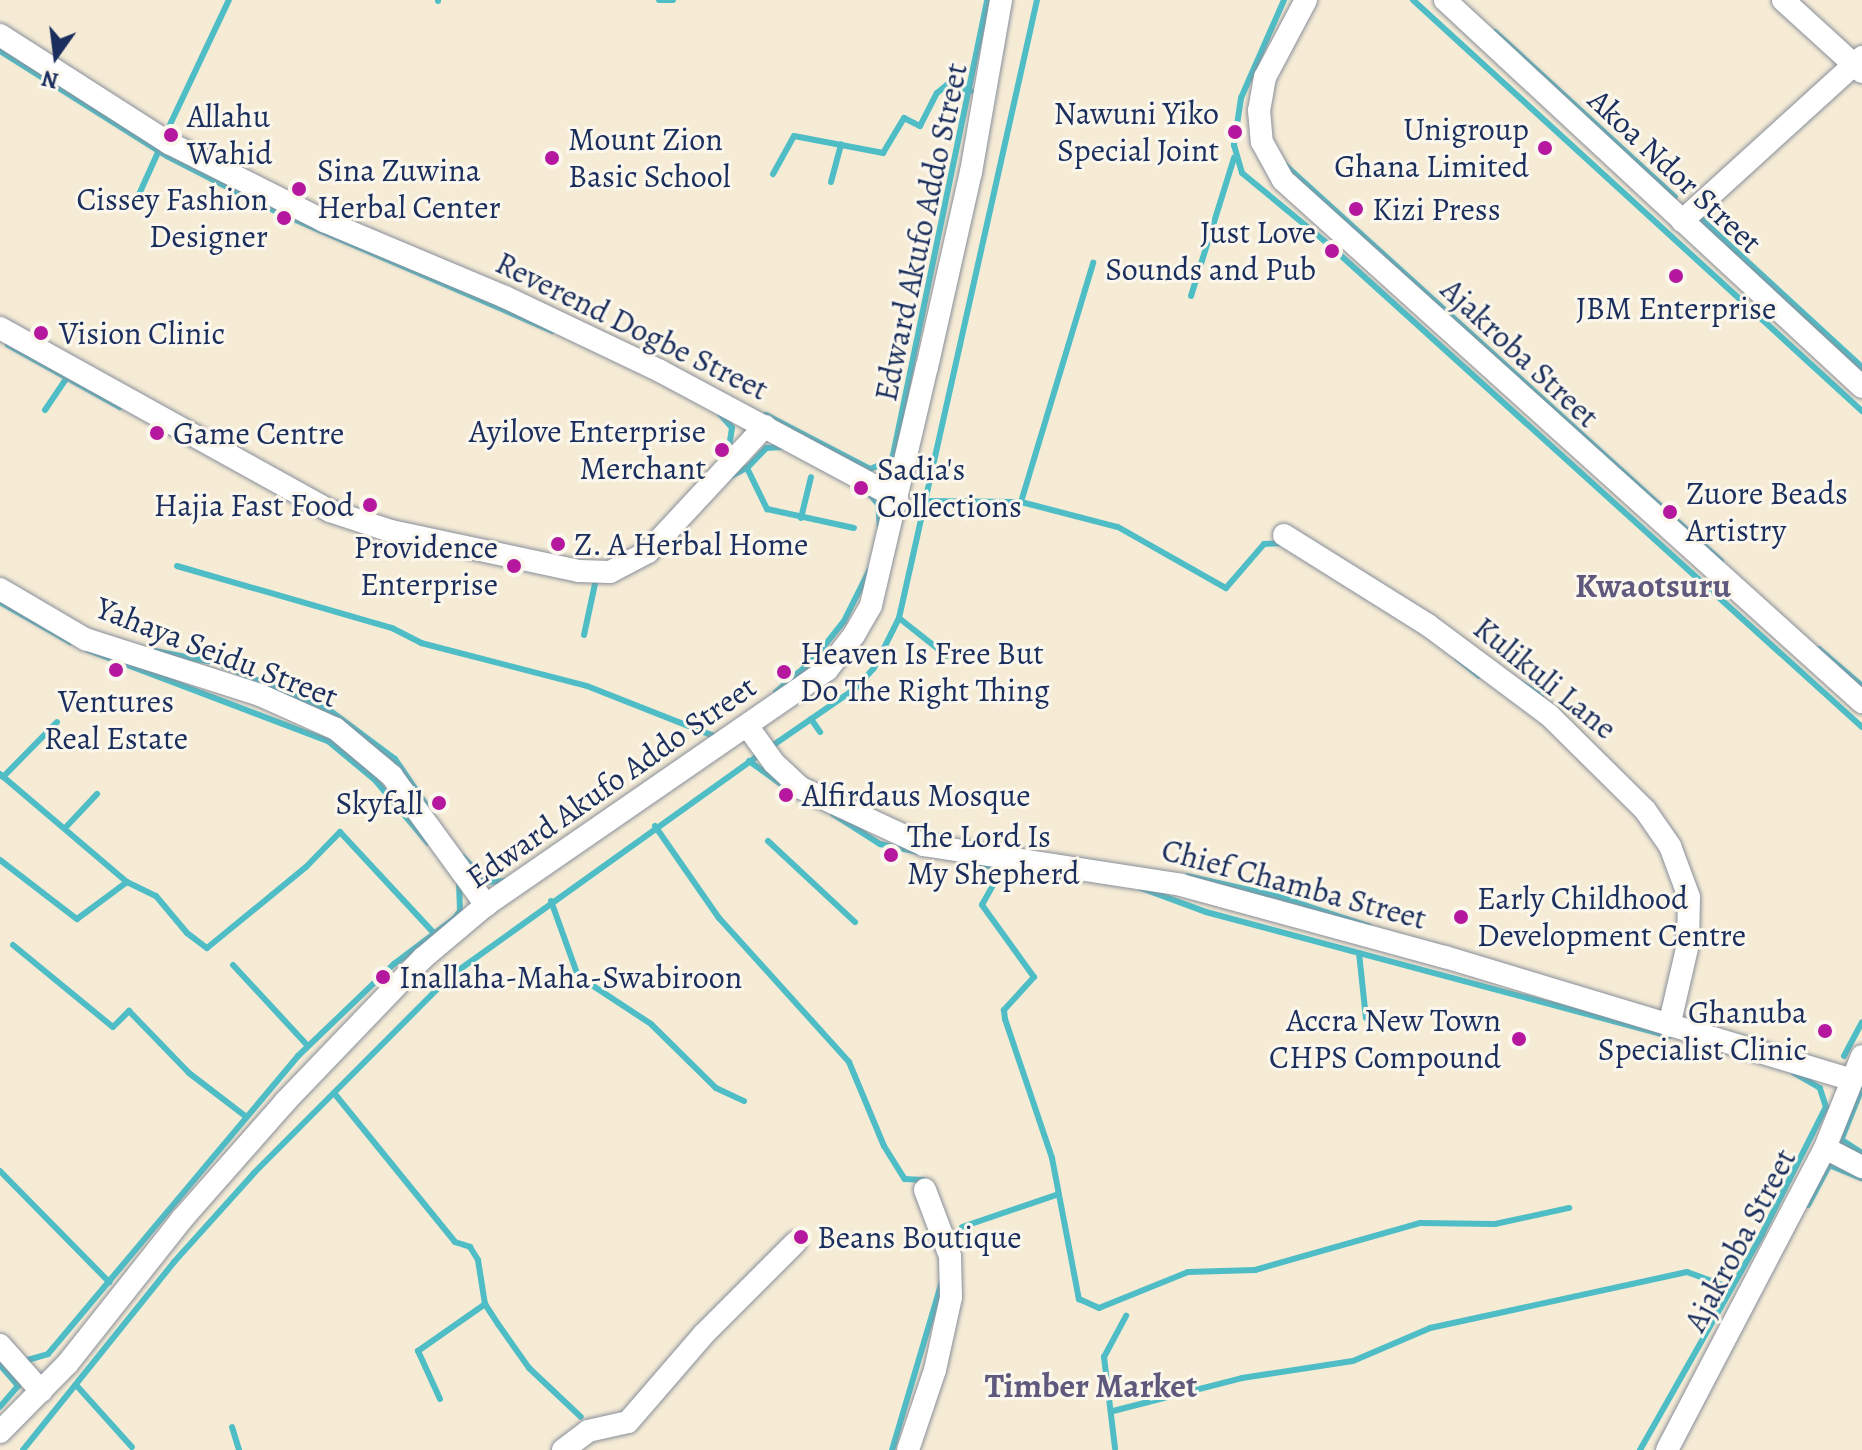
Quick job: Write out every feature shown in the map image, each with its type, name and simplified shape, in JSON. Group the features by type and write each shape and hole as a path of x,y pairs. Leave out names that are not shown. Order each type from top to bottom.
{"street":[{"name":"Edward Akufo Addo Street","path":"0,1432 41,1391 285,1102 387,992 486,905 754,735 827,670 854,635 871,605 897,498 971,172 1001,0"},
{"name":"Ajakroba Street","path":"1306,0 1265,77 1259,110 1262,142 1283,180 1862,702"},
{"name":"Akoa Ndor Street","path":"1445,0 1862,387"},
{"path":"1682,221 1859,65 1783,0"},
{"name":"Reverend Dogbe Street","path":"0,35 169,143 260,190 555,320 765,426 897,498"},
{"path":"0,328 330,511 391,531 579,571 610,572 648,552 765,426"},
{"name":"Kulikuli Lane","path":"1284,535 1428,625 1550,716 1645,810 1670,846 1689,897 1688,944 1669,1026"},
{"name":"Yahaya Seidu Street","path":"0,589 85,639 260,695 336,729 392,776 486,905"},
{"name":"Chief Chamba Street","path":"754,735 774,763 801,788 924,845 1181,885 1852,1080"},
{"name":"Ajakroba Street","path":"1667,1450 1825,1148 1862,1056"},
{"path":"1825,1148 1862,1167"},
{"path":"908,1450 935,1370 951,1297 950,1256 925,1190"},
{"path":"563,1450 588,1431 628,1422 704,1334 795,1243"},
{"path":"0,1345 41,1391"}],"waterway":[{"path":"166,133 229,0"},
{"path":"659,0 673,0"},
{"path":"766,415 870,469 892,460 987,0"},
{"path":"769,748 855,689 874,668 899,618 1037,0"},
{"path":"1284,0 1241,98 1234,145 1242,173 1328,244 1862,727"},
{"path":"1413,0 1862,411"},
{"path":"1495,32 1675,197"},
{"path":"0,51 167,156 266,207 552,331"},
{"path":"773,174 794,136 883,153 904,118 920,126 937,93 948,84 971,91"},
{"path":"831,182 841,144"},
{"path":"136,201 159,150"},
{"path":"1191,296 1234,158"},
{"path":"1285,165 1721,561"},
{"path":"1701,219 1862,367"},
{"path":"1021,502 1093,263"},
{"path":"8,345 120,407"},
{"path":"45,410 66,379"},
{"path":"720,414 732,428 728,454"},
{"path":"729,477 747,468 766,448 782,447"},
{"path":"747,468 767,509 854,528"},
{"path":"801,518 811,477"},
{"path":"869,493 878,504 880,527"},
{"path":"923,501 1021,502 1118,527 1226,588 1264,544 1281,543"},
{"path":"177,566 392,628 421,643 587,686 714,736"},
{"path":"776,692 813,660 844,621 870,569"},
{"path":"584,635 596,579"},
{"path":"0,602 70,642"},
{"path":"899,618 947,656"},
{"path":"1819,649 1862,686"},
{"path":"88,650 328,741 375,780 428,843"},
{"path":"150,650 217,663 329,710 395,759 429,809"},
{"path":"1457,658 1479,676"},
{"path":"861,680 875,696"},
{"path":"1521,683 1541,696"},
{"path":"811,719 820,732"},
{"path":"3,777 57,722"},
{"path":"23,1450 174,1262 254,1173 449,977 760,754"},
{"path":"749,761 785,787"},
{"path":"0,774 127,882 156,896 187,933 207,948 306,867 340,832 434,933"},
{"path":"67,826 97,794"},
{"path":"833,814 880,844 917,852"},
{"path":"655,826 719,918 849,1062 884,1146 905,1179 923,1180 926,1185"},
{"path":"768,841 855,922"},
{"path":"463,857 487,882 505,881"},
{"path":"0,860 77,919 127,882"},
{"path":"963,862 1078,880"},
{"path":"1002,869 982,905 1034,977 1004,1010 1005,1019 1052,1158 1079,1299 1099,1308 1188,1272 1255,1270 1420,1223 1495,1224 1569,1208"},
{"path":"1187,876 1280,897 1368,926"},
{"path":"24,1361 48,1354 298,1056 394,964 454,919 460,911 459,884"},
{"path":"1141,888 1206,912 1669,1036"},
{"path":"551,901 578,976 651,1024 716,1088 744,1101"},
{"path":"13,945 113,1027 129,1011 189,1073 245,1116"},
{"path":"1359,953 1366,1018"},
{"path":"233,965 308,1046"},
{"path":"1844,1056 1862,1022"},
{"path":"1640,1450 1762,1234 1826,1107 1820,1088 1794,1073"},
{"path":"1838,1148 1862,1088"},
{"path":"334,1093 455,1242 470,1247 478,1260 485,1304 498,1324 529,1368 581,1417"},
{"path":"1842,1140 1862,1153"},
{"path":"1808,1205 1833,1158"},
{"path":"1829,1165 1862,1178"},
{"path":"0,1171 109,1282"},
{"path":"962,1227 1059,1194"},
{"path":"1113,1411 1242,1378 1353,1361 1430,1328 1687,1272 1731,1288"},
{"path":"892,1450 942,1281"},
{"path":"440,1399 418,1351 485,1304"},
{"path":"1115,1448 1104,1357 1126,1316"},
{"path":"0,1365 18,1386 0,1407"},
{"path":"77,1386 132,1447"},
{"path":"232,1427 239,1450"}],"place":[{"name":"Nawuni Yiko Special Joint","path":"1235,132"},
{"name":"Allahu Wahid","path":"171,135"},
{"name":"Unigroup Ghana Limited","path":"1545,148"},
{"name":"Mount Zion Basic School","path":"552,158"},
{"name":"Sina Zuwina Herbal Center","path":"299,189"},
{"name":"Kizi Press","path":"1356,209"},
{"name":"Cissey Fashion Designer","path":"284,218"},
{"name":"Just Love Sounds and Pub","path":"1332,251"},
{"name":"JBM Enterprise","path":"1676,276"},
{"name":"Vision Clinic","path":"41,333"},
{"name":"Game Centre","path":"157,433"},
{"name":"Ayilove Enterprise Merchant","path":"722,450"},
{"name":"Sadia's Collections","path":"861,488"},
{"name":"Hajia Fast Food","path":"370,505"},
{"name":"Zuore Beads Artistry","path":"1670,512"},
{"name":"Z. A Herbal Home","path":"558,544"},
{"name":"Providence Enterprise","path":"514,566"},
{"name":"Ventures Real Estate","path":"116,670"},
{"name":"Heaven Is Free But Do The Right Thing","path":"784,672"},
{"name":"Alfirdaus Mosque","path":"786,795"},
{"name":"Skyfall","path":"439,803"},
{"name":"The Lord Is My Shepherd","path":"891,855"},
{"name":"Early Childhood Development Centre","path":"1461,917"},
{"name":"Inallaha-Maha-Swabiroon","path":"383,977"},
{"name":"Ghanuba Specialist Clinic","path":"1825,1031"},
{"name":"Accra New Town CHPS Compound","path":"1519,1039"},
{"name":"Beans Boutique","path":"801,1237"}],"district":[{"name":"Kwaotsuru","path":"1653,586"},
{"name":"Timber Market","path":"1091,1386"}]}
